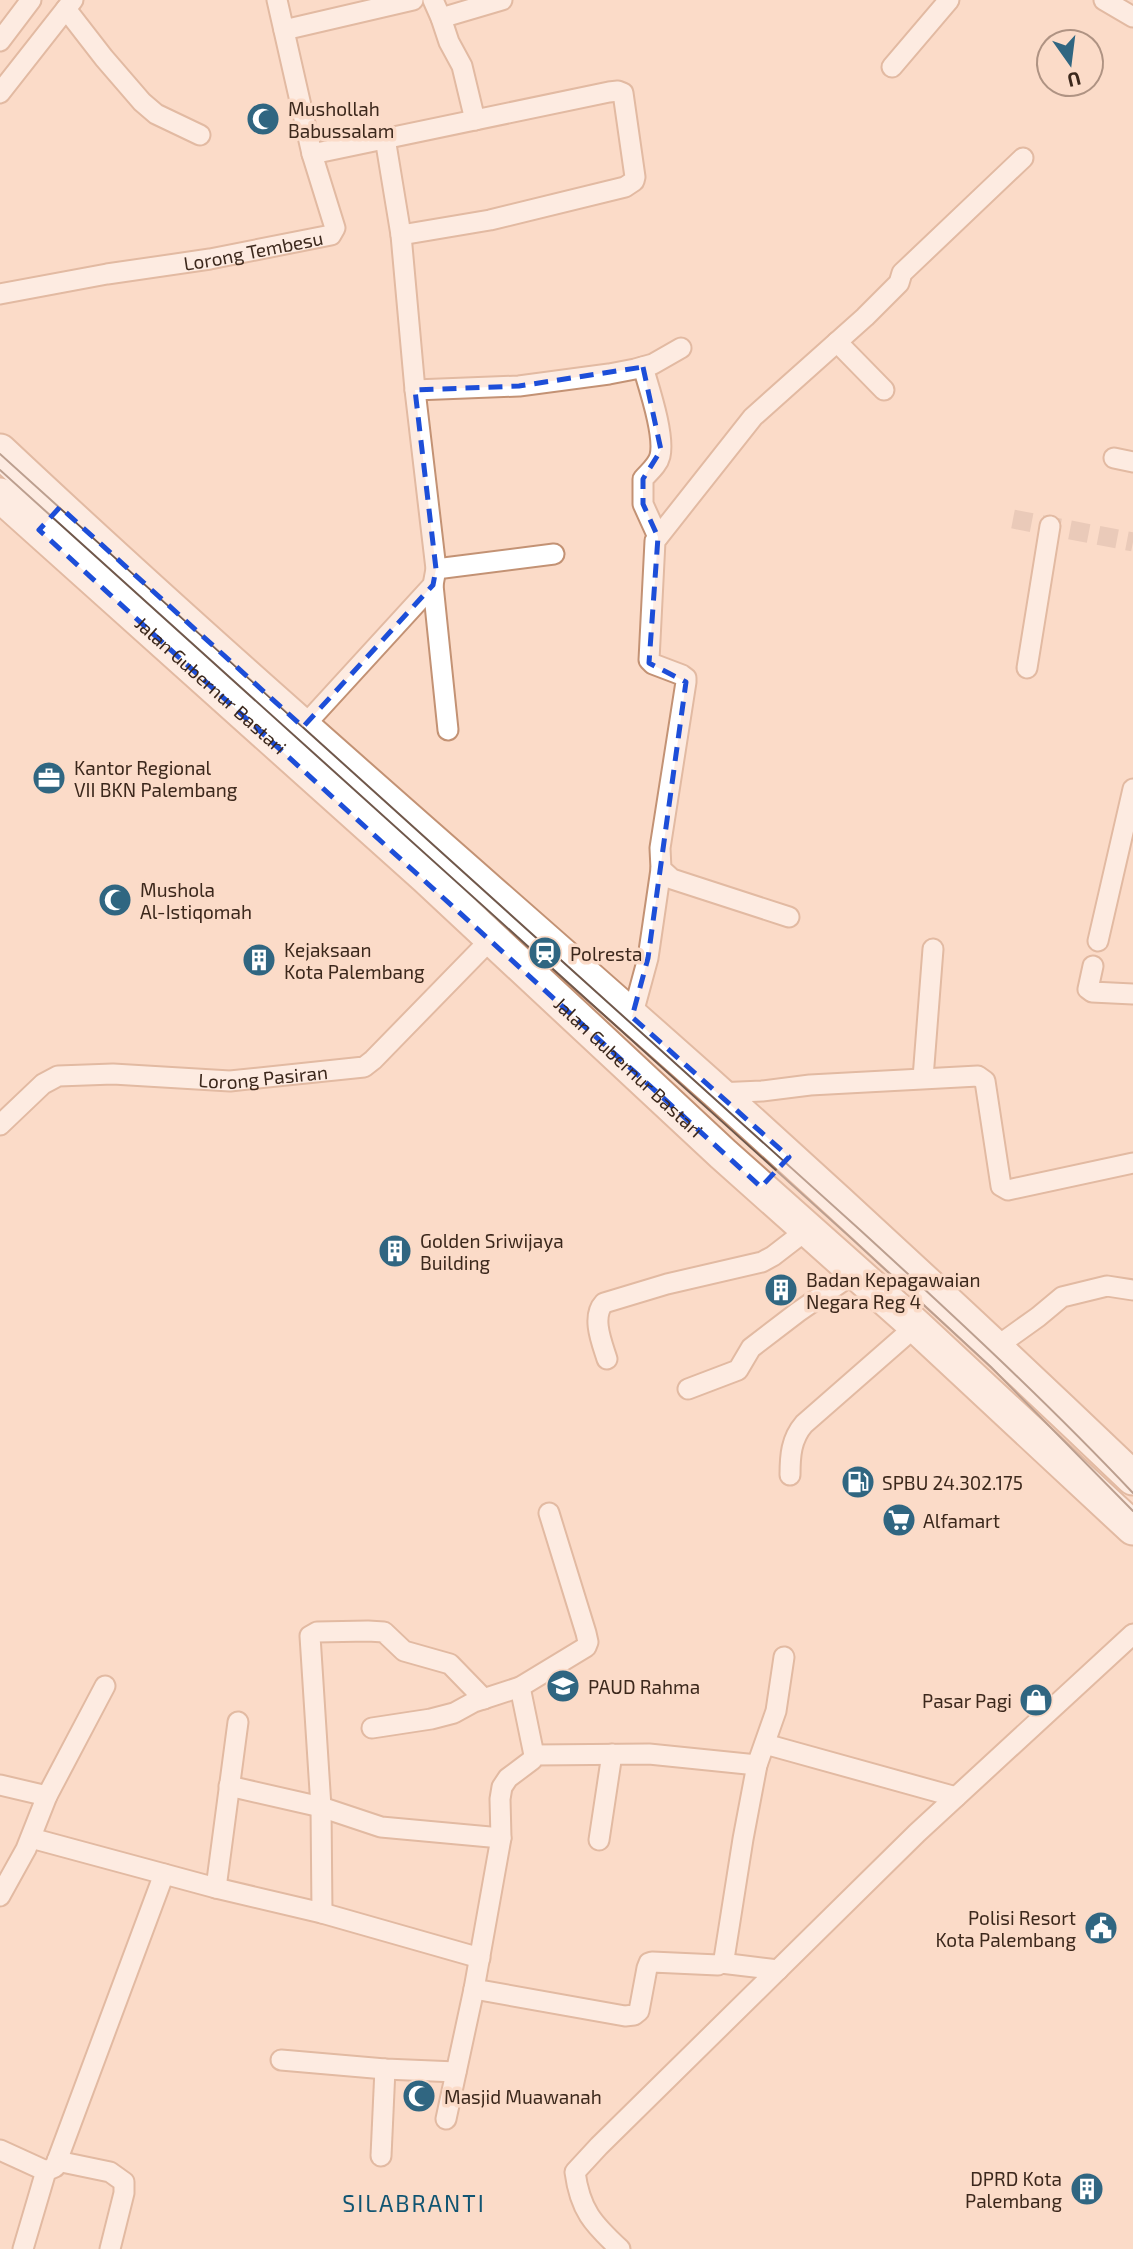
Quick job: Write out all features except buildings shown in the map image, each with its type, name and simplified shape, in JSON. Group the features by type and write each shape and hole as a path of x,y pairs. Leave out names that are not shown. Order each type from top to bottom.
{"highway":[{"name":"Jalan Gubernur Bastari","path":"0,451 49,519 723,1154 916,1326 1133,1528"},
{"name":"Jalan Gubernur Bastari","path":"0,495 49,519 303,727 789,1157 996,1347 1133,1478"},
{"path":"761,1187 789,1157"}],"street":[{"path":"0,41 31,0"},
{"path":"277,0 312,154 609,92 620,91 624,95 635,177 632,183 490,220 401,235"},
{"path":"284,30 413,0"},
{"path":"475,120 463,66 449,42 437,9 502,0"},
{"path":"892,67 949,0"},
{"path":"1104,0 1133,17"},
{"path":"0,93 70,4 104,58 142,102 156,114 200,135"},
{"path":"385,138 401,235 448,730"},
{"name":"Lorong Tembesu","path":"0,294 107,274 210,259 331,235 335,228 312,154"},
{"path":"632,1017 648,958 661,869 660,848 686,682 682,675 649,660 655,541 753,417 899,283 902,273 1023,158"},
{"path":"837,342 884,390"},
{"path":"415,390 519,386 609,374 643,367 681,348"},
{"path":"643,367 656,412 661,450 656,465 643,479 643,504 659,537"},
{"path":"1027,668 1050,526"},
{"path":"303,727 435,577 554,554"},
{"path":"1098,941 1133,789"},
{"path":"661,869 672,879 789,917"},
{"name":"Lorong Pasiran","path":"0,1125 43,1084 58,1076 113,1074 230,1081 363,1067 373,1060 492,938"},
{"path":"923,1078 933,949"},
{"path":"1093,966 1088,986 1092,992 1133,993"},
{"path":"718,1093 978,1076 985,1082 1003,1189 1133,1163"},
{"path":"607,1359 597,1315 604,1303 667,1284 762,1262 808,1229"},
{"path":"688,1389 738,1370 751,1348 856,1272"},
{"path":"996,1347 1062,1297 1107,1286 1133,1290"},
{"path":"790,1475 790,1453 797,1432 916,1326"},
{"path":"372,1728 454,1713 520,1687 586,1647 588,1642 549,1513"},
{"path":"322,1913 321,1807 310,1637 312,1634 384,1632 404,1651 450,1664 484,1699"},
{"path":"620,2249 596,2226 578,2194 575,2172 956,1797 1133,1634"},
{"path":"721,1963 724,1959 757,1765 776,1711 784,1657"},
{"path":"0,1896 31,1838 47,1796 104,1686"},
{"path":"446,2119 481,1958 501,1838 502,1787 508,1778 534,1755 520,1687"},
{"path":"216,1888 238,1722"},
{"path":"765,1744 956,1797"},
{"path":"599,1840 612,1754"},
{"path":"534,1755 649,1754 757,1765"},
{"path":"0,1785 47,1796"},
{"path":"229,1786 321,1807 381,1826 501,1838"},
{"path":"31,1838 216,1888 322,1913 481,1958"},
{"path":"23,2249 164,1874"},
{"path":"474,1989 625,2016 639,2011 649,1963 721,1963 778,1970"},
{"path":"281,2060 456,2072"},
{"path":"381,2156 385,2069"},
{"path":"0,2150 52,2166 110,2172 124,2182 124,2193 110,2249"}],"highlighted area":[{"path":"643,367 661,450 643,479 643,504 658,537 649,663 686,682 648,958 632,1017 789,1157 761,1187 39,530 60,507 303,727 433,585 436,569 415,390 519,386"}],"tunnel":[{"path":"1013,519 1133,542"}],"tram line":[{"path":"0,454 894,1261 1033,1392 1133,1493"},
{"path":"0,470 851,1238 991,1367 1133,1511"}],"place":[{"name":"Mushollah Babussalam","path":"263,119"},
{"name":"Kantor Regional VII BKN Palembang","path":"49,778"},
{"name":"Mushola Al-Istiqomah","path":"115,900"},
{"name":"Polresta","path":"545,953"},
{"name":"Kejaksaan Kota Palembang","path":"259,960"},
{"name":"Golden Sriwijaya Building","path":"395,1251"},
{"name":"Badan Kepagawaian Negara Reg 4","path":"781,1290"},
{"name":"SPBU 24.302.175","path":"858,1482"},
{"name":"Alfamart","path":"899,1520"},
{"name":"PAUD Rahma","path":"563,1686"},
{"name":"Pasar Pagi","path":"1036,1700"},
{"name":"Polisi Resort Kota Palembang","path":"1101,1928"},
{"name":"Masjid Muawanah","path":"419,2096"},
{"name":"DPRD Kota Palembang","path":"1087,2189"}],"district":[{"name":"SILABRANTI","path":"414,2203"}]}
